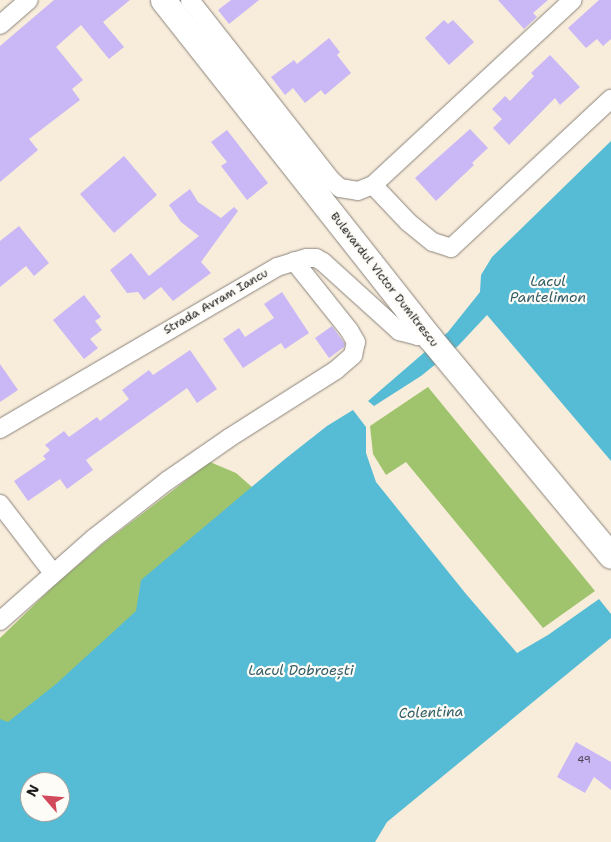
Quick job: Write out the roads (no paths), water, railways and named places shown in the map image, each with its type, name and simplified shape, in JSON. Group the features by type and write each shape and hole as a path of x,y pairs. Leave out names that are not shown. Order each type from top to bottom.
{"street":[{"path":"0,25 29,0"},
{"name":"Bulevardul Victor Dumitrescu","path":"162,0 428,336 611,556"},
{"path":"190,0 330,180 340,188 348,191 358,191 373,185 573,0"},
{"path":"373,185 408,222 433,242 451,248 611,100"},
{"name":"Strada Avram Iancu","path":"0,429 277,267 294,261 316,258 323,262 399,331 408,335 428,336"},
{"path":"0,621 52,573 167,481 229,438 341,367 353,355 356,342 349,330 294,261"},
{"path":"0,504 52,573"}],"water":[{"name":"Lacul Pantelimon","path":"611,141 611,461 487,315 458,346 421,376 374,406 368,401 448,332 480,292 481,275 492,257"},
{"name":"Lacul Dobroești","path":"353,410 366,427 366,453 376,482 466,594 517,653 548,635 599,599 611,614 611,638 387,822 375,842 0,842 0,719 8,722 56,684 136,611 141,580 327,426"}],"water label":[{"name":"Colentina","path":"431,712"}]}
